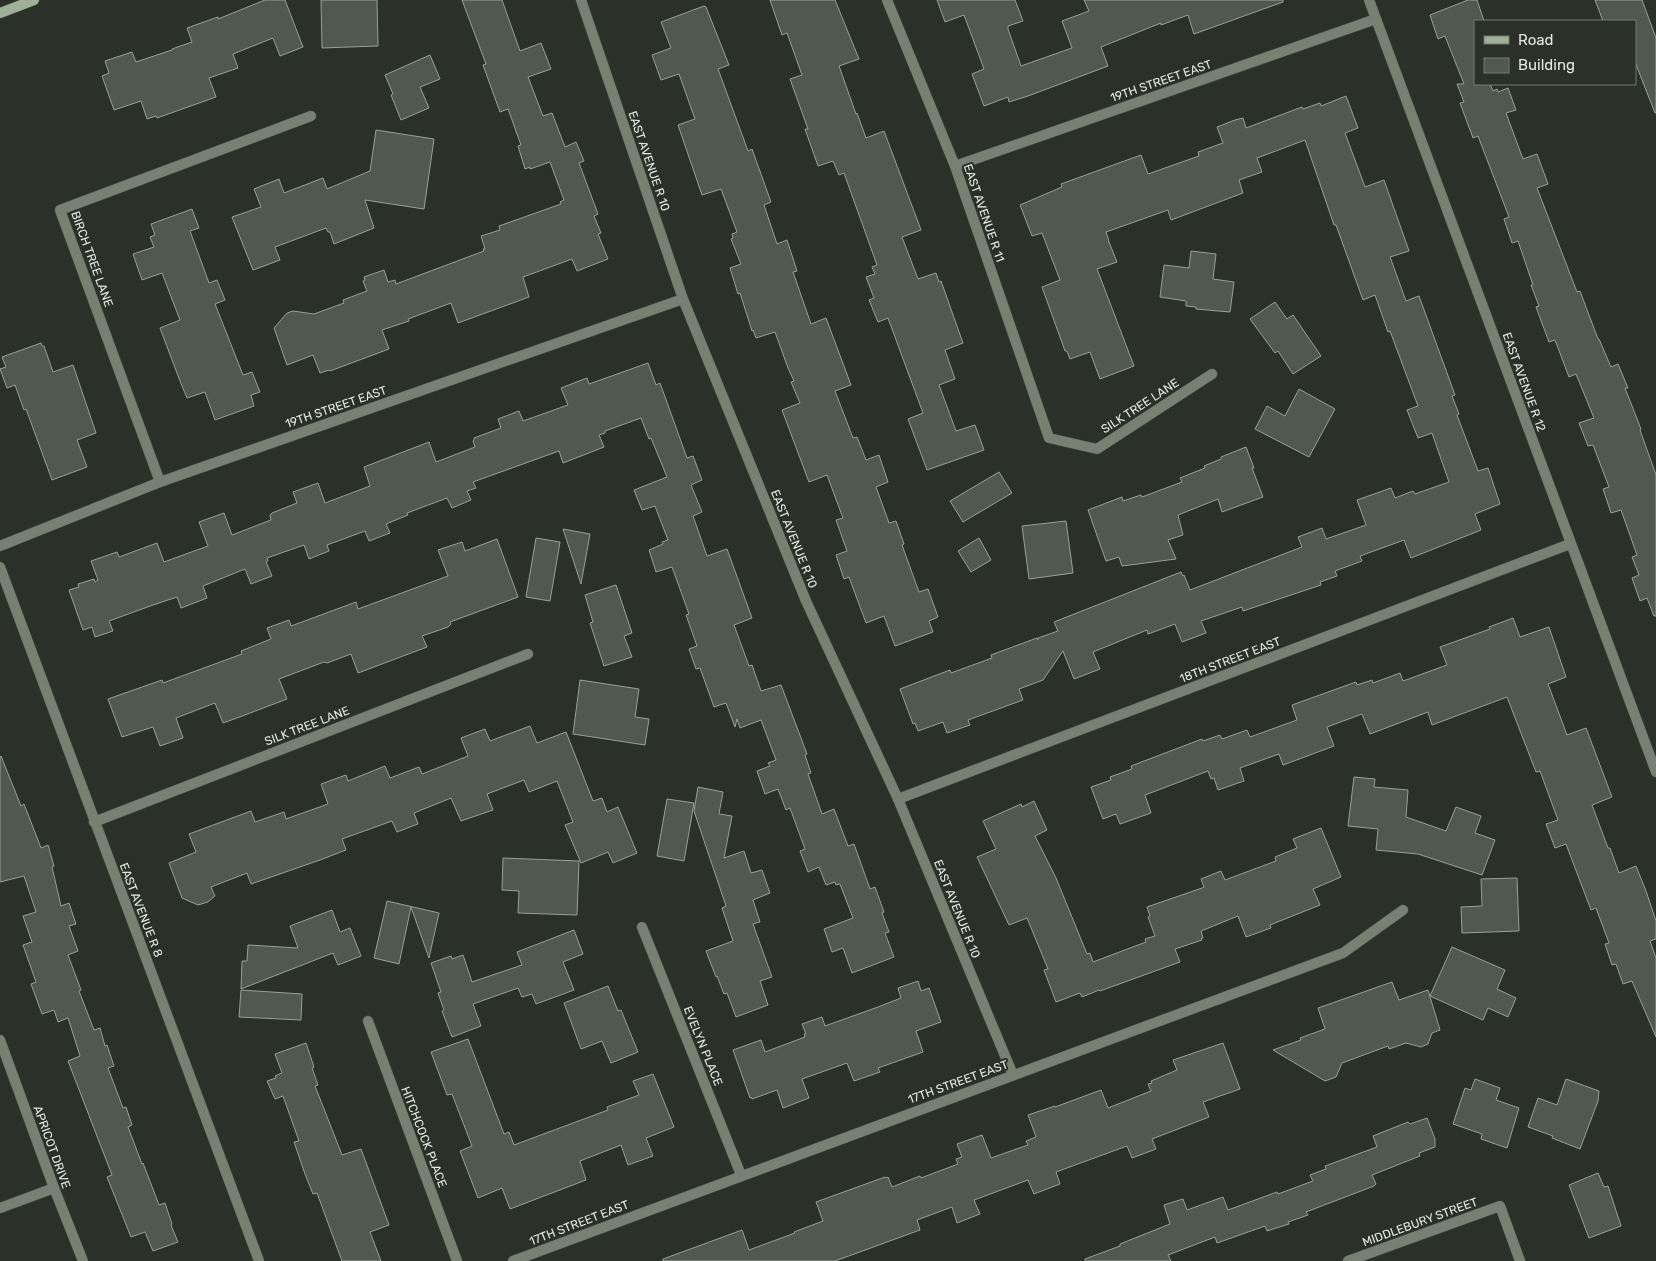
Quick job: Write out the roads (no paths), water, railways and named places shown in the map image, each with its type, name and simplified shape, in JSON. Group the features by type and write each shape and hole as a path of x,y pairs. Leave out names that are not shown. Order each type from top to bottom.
{"street":[{"path":"0,14 34,0"},
{"name":"EAST AVENUE R 10","path":"581,0 682,299 806,601 898,799 1013,1076"},
{"name":"EAST AVENUE R 11","path":"887,0 955,166 1049,438"},
{"name":"EAST AVENUE R 12","path":"1369,0 1656,772"},
{"name":"19TH STREET EAST","path":"955,166 1376,19"},
{"name":"BIRCH TREE LANE","path":"160,482 60,210 311,116"},
{"name":"19TH STREET EAST","path":"0,546 160,482 682,299"},
{"name":"SILK TREE LANE","path":"1049,438 1097,449 1212,374"},
{"name":"18TH STREET EAST","path":"898,799 1570,544"},
{"name":"EAST AVENUE R 8","path":"0,567 259,1261"},
{"name":"SILK TREE LANE","path":"94,822 528,654"},
{"name":"17TH STREET EAST","path":"513,1261 1343,953 1404,910"},
{"name":"EVELYN PLACE","path":"642,927 741,1176"},
{"name":"HITCHCOCK PLACE","path":"368,1021 457,1261"},
{"name":"APRICOT DRIVE","path":"0,1040 83,1261"},
{"path":"0,1208 54,1188"},
{"name":"MIDDLEBURY STREET","path":"1348,1261 1500,1206 1520,1261"}]}
